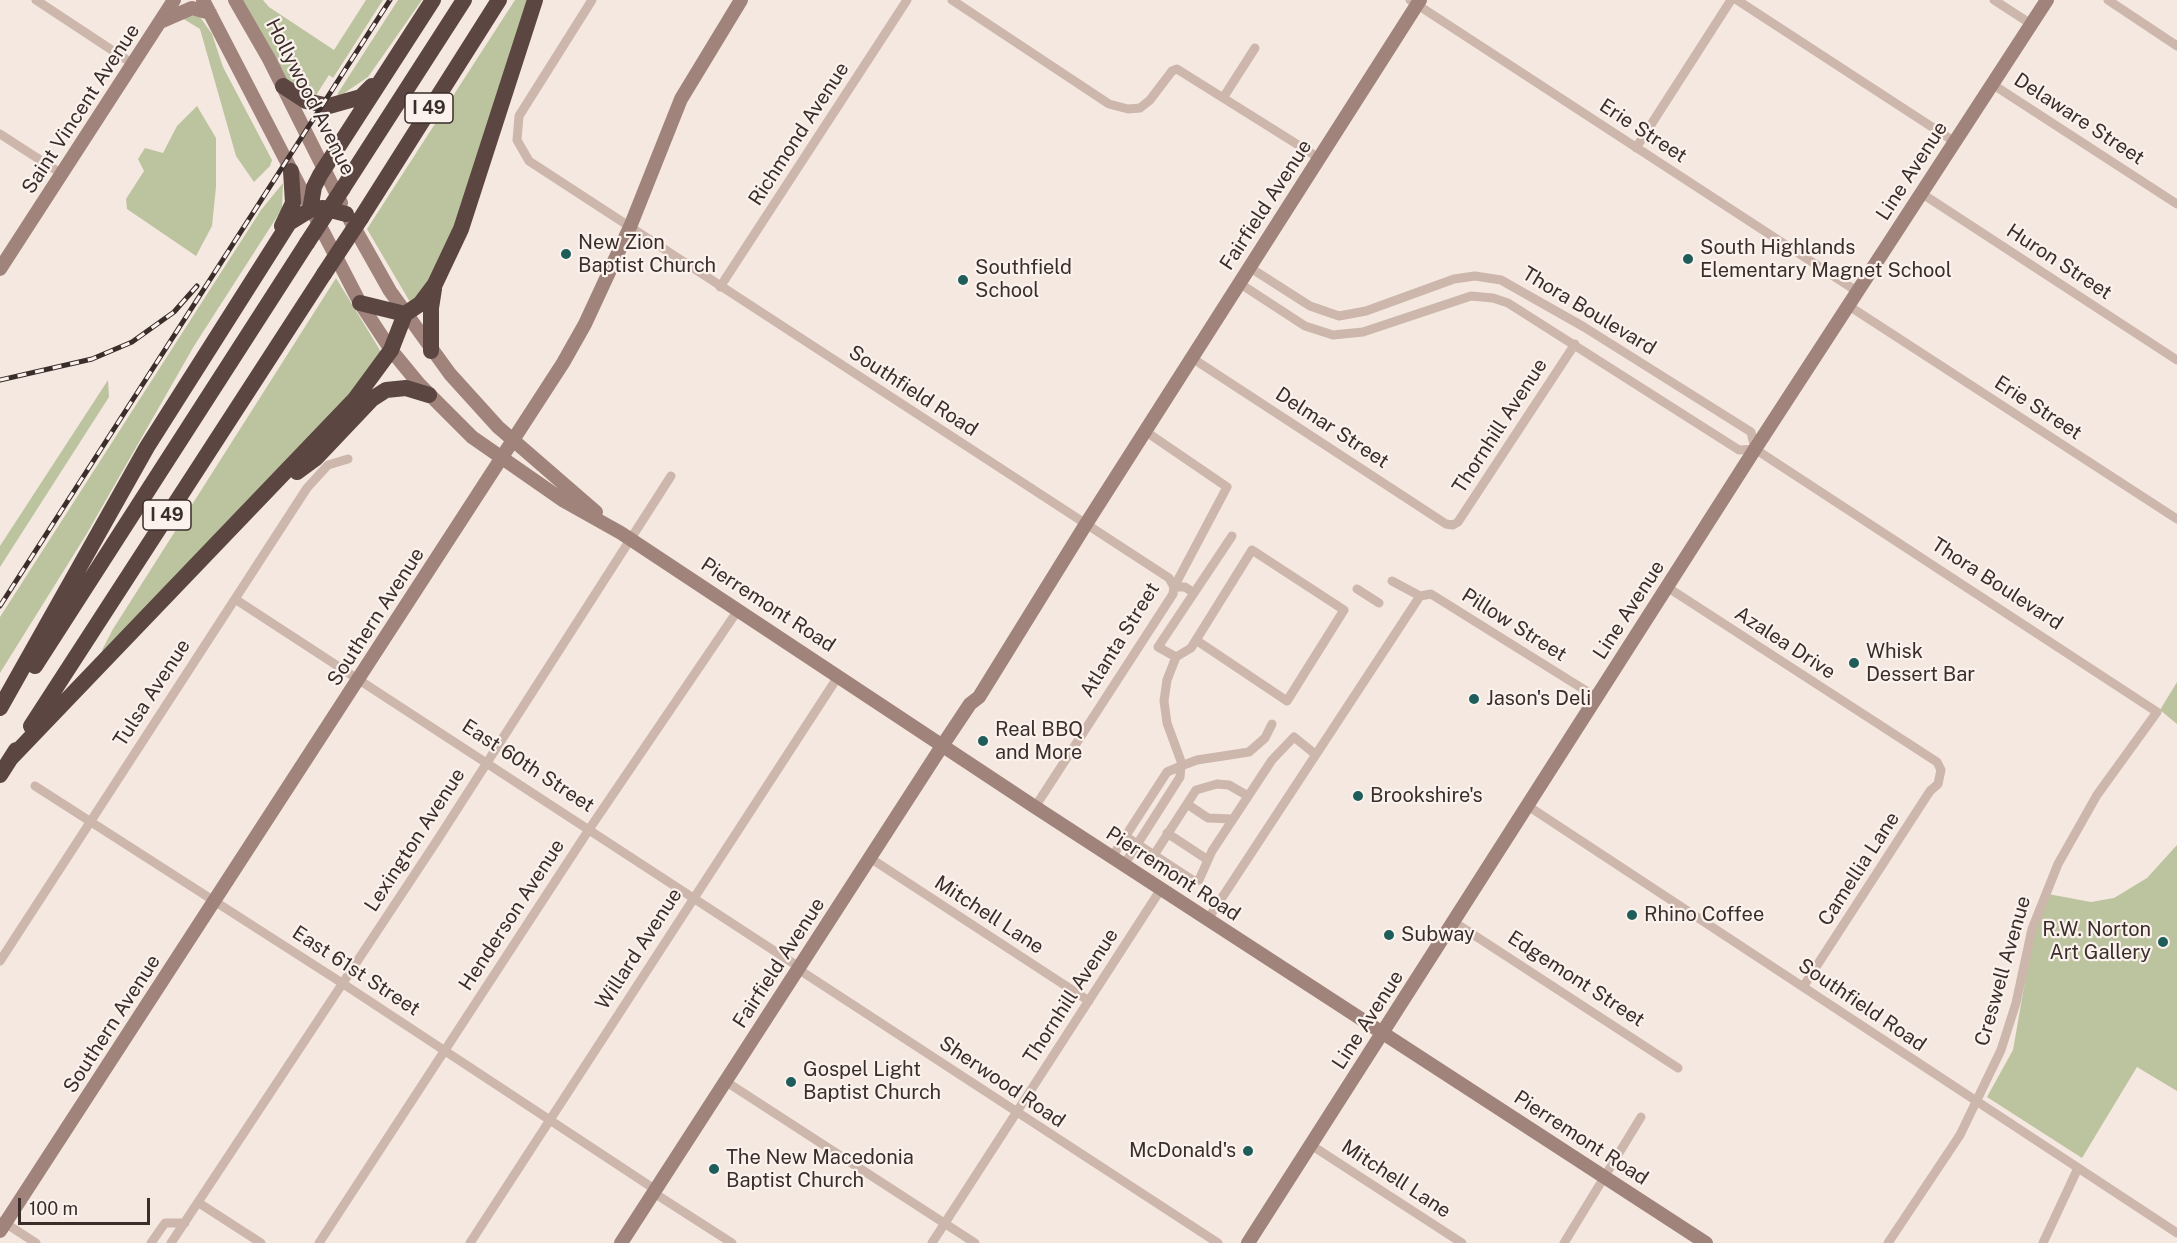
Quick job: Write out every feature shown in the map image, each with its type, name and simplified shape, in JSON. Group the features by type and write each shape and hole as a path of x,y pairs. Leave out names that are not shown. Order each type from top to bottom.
{"highway":[{"path":"310,210 314,188 325,168 433,0"},
{"name":"I 49","path":"0,715 49,645 464,0"},
{"name":"I 49","path":"0,774 324,274 354,216 499,0"},
{"path":"11,758 356,399 391,350 405,314 420,304 435,284 461,229 534,0"},
{"path":"283,86 306,101 329,106 361,97 382,78"},
{"path":"282,233 282,221 293,203 291,171"},
{"path":"0,708 121,491 193,372 282,233 296,216 310,210 323,208 354,216"},
{"path":"431,351 431,308 435,284"},
{"path":"360,303 405,314"},
{"path":"253,505 316,458 372,399 386,390 406,388 429,395"}],"main road":[{"name":"Saint Vincent Avenue","path":"0,269 174,0"},
{"path":"203,0 310,210"},
{"name":"Hollywood Avenue","path":"235,0 325,168 354,216"},
{"name":"Southern Avenue","path":"2,1224 215,902 574,344 630,227 681,99 741,0"},
{"name":"Line Avenue","path":"1248,1243 1666,587 2047,0"},
{"name":"Fairfield Avenue","path":"621,1243 970,704 979,682 1017,625 1029,615 1319,158 1415,2"},
{"path":"160,22 192,8 210,13"},
{"name":"Pierremont Road","path":"310,210 360,303 391,350 429,395 472,437 500,459 564,501 626,537 839,675 1035,807 1706,1243"},
{"name":"Pierremont Road","path":"354,216 405,314 431,351 472,399 512,440 626,537"}],"street":[{"path":"36,0 133,64"},
{"name":"Southfield Road","path":"592,0 519,116 516,133 520,149 534,166 1169,578 1174,587"},
{"name":"Richmond Avenue","path":"720,287 907,0"},
{"path":"952,0 1108,104 1128,110 1140,108 1150,100 1174,70 1182,71 1319,158"},
{"path":"1636,148 1731,0"},
{"path":"1737,0 1955,142"},
{"path":"1994,0 2031,24"},
{"path":"2108,0 2177,46"},
{"name":"Erie Street","path":"1415,2 1858,292"},
{"path":"1223,98 1255,48"},
{"name":"Delaware Street","path":"1992,84 2177,204"},
{"path":"0,134 62,174"},
{"name":"Huron Street","path":"1921,193 2177,360"},
{"name":"Thora Boulevard","path":"1249,267 1310,306 1339,316 1366,311 1454,279 1475,276 1501,280 1584,327 1751,432 1755,449"},
{"name":"Thora Boulevard","path":"1239,283 1305,326 1333,335 1363,332 1460,299 1486,296 1508,303 1739,450 1755,449 2157,712"},
{"name":"Erie Street","path":"1849,306 2177,519"},
{"name":"Thornhill Avenue","path":"1453,525 1458,522 1575,344"},
{"name":"Delmar Street","path":"1192,358 1446,524 1453,525"},
{"name":"Atlanta Street","path":"1035,807 1173,594 1174,587 1227,487 1145,431"},
{"name":"Tulsa Avenue","path":"0,962 307,488 328,465 348,459"},
{"name":"Lexington Avenue","path":"171,1243 487,762 626,537 671,476"},
{"path":"1176,657 1158,648 1232,536"},
{"path":"1124,865 1180,777 1181,765 1167,723 1164,701 1167,680 1176,657 1191,648 1252,550 1344,610 1287,701 1196,640"},
{"name":"Pillow Street","path":"1392,580 1420,596 1431,594 1596,697"},
{"path":"1174,587 1185,587 1194,593"},
{"name":"Azalea Drive","path":"1666,587 1937,762 1941,770"},
{"path":"1357,589 1379,603"},
{"path":"1208,919 1420,596"},
{"name":"East 60th Street","path":"235,599 590,828 798,968"},
{"name":"Henderson Avenue","path":"319,1243 590,828 738,610"},
{"name":"Willard Avenue","path":"470,1243 839,675"},
{"name":"Creswell Avenue","path":"1888,1243 1959,1135 2001,1050 2012,1019 2032,929 2046,891 2097,795 2157,712"},
{"path":"1112,857 1167,772 1181,765 1249,752 1265,738 1272,724"},
{"path":"1125,836 1194,881 1199,880 1208,860 1272,760 1294,737 1315,753"},
{"name":"Camellia Lane","path":"1803,987 1930,791 1938,784 1941,770"},
{"path":"1154,855 1196,790 1216,784 1229,784 1248,796"},
{"name":"East 61st Street","path":"35,786 342,983 732,1243"},
{"path":"1186,804 1208,818 1233,819"},
{"name":"Southfield Road","path":"1528,806 2177,1233"},
{"path":"1167,833 1208,860"},
{"name":"Mitchell Lane","path":"870,858 1089,1001"},
{"name":"Thornhill Avenue","path":"932,1243 1161,889"},
{"name":"Edgemont Street","path":"1454,921 1678,1068"},
{"name":"Sherwood Road","path":"798,968 1016,1113 1218,1243"},
{"path":"725,1081 975,1243"},
{"path":"1564,1243 1641,1117"},
{"name":"Mitchell Lane","path":"1311,1144 1462,1243"},
{"path":"2043,1243 2078,1168"},
{"path":"199,1203 261,1243"},
{"path":"151,1243 165,1223 185,1223"},
{"path":"2,1224 36,1243"}],"green space":[{"path":"241,0 263,0 269,7 334,50 366,0 383,0 333,78 329,75 313,100 289,86"},
{"path":"398,0 422,0 368,77 337,98 338,93"},
{"path":"515,0 528,0 448,249 419,296 410,302 367,229"},
{"path":"198,14 212,34 223,67 272,160 270,166 254,182 236,156 200,29 182,18"},
{"path":"197,106 216,138 216,187 212,226 196,256 127,209 126,199 144,171 138,159 145,148 163,153 177,126"},
{"path":"283,183 282,209 194,346 86,535 0,673 0,617 261,210"},
{"path":"336,278 383,355 363,383 105,653 102,650 113,629"},
{"path":"108,380 109,397 0,567 0,546"},
{"path":"2177,682 2177,724 2160,710"},
{"path":"2177,845 2177,1091 2137,1067 2082,1158 1987,1097 2013,1050 2034,930 2048,894 2091,902 2114,898 2147,878"}],"railway":[{"path":"0,606 390,0"},
{"path":"0,380 92,359 132,342 174,312 197,286"}],"place":[{"name":"New Zion Baptist Church","path":"566,254"},
{"name":"South Highlands Elementary Magnet School","path":"1688,259"},
{"name":"Southfield School","path":"963,280"},
{"name":"Whisk Dessert Bar","path":"1854,663"},
{"name":"Jason's Deli","path":"1474,699"},
{"name":"Real BBQ and More","path":"983,741"},
{"name":"Brookshire's","path":"1358,796"},
{"name":"Rhino Coffee","path":"1632,915"},
{"name":"Subway","path":"1389,935"},
{"name":"R.W. Norton Art Gallery","path":"2163,942"},
{"name":"Gospel Light Baptist Church","path":"791,1082"},
{"name":"McDonald's","path":"1248,1151"},
{"name":"The New Macedonia Baptist Church","path":"714,1169"}]}
